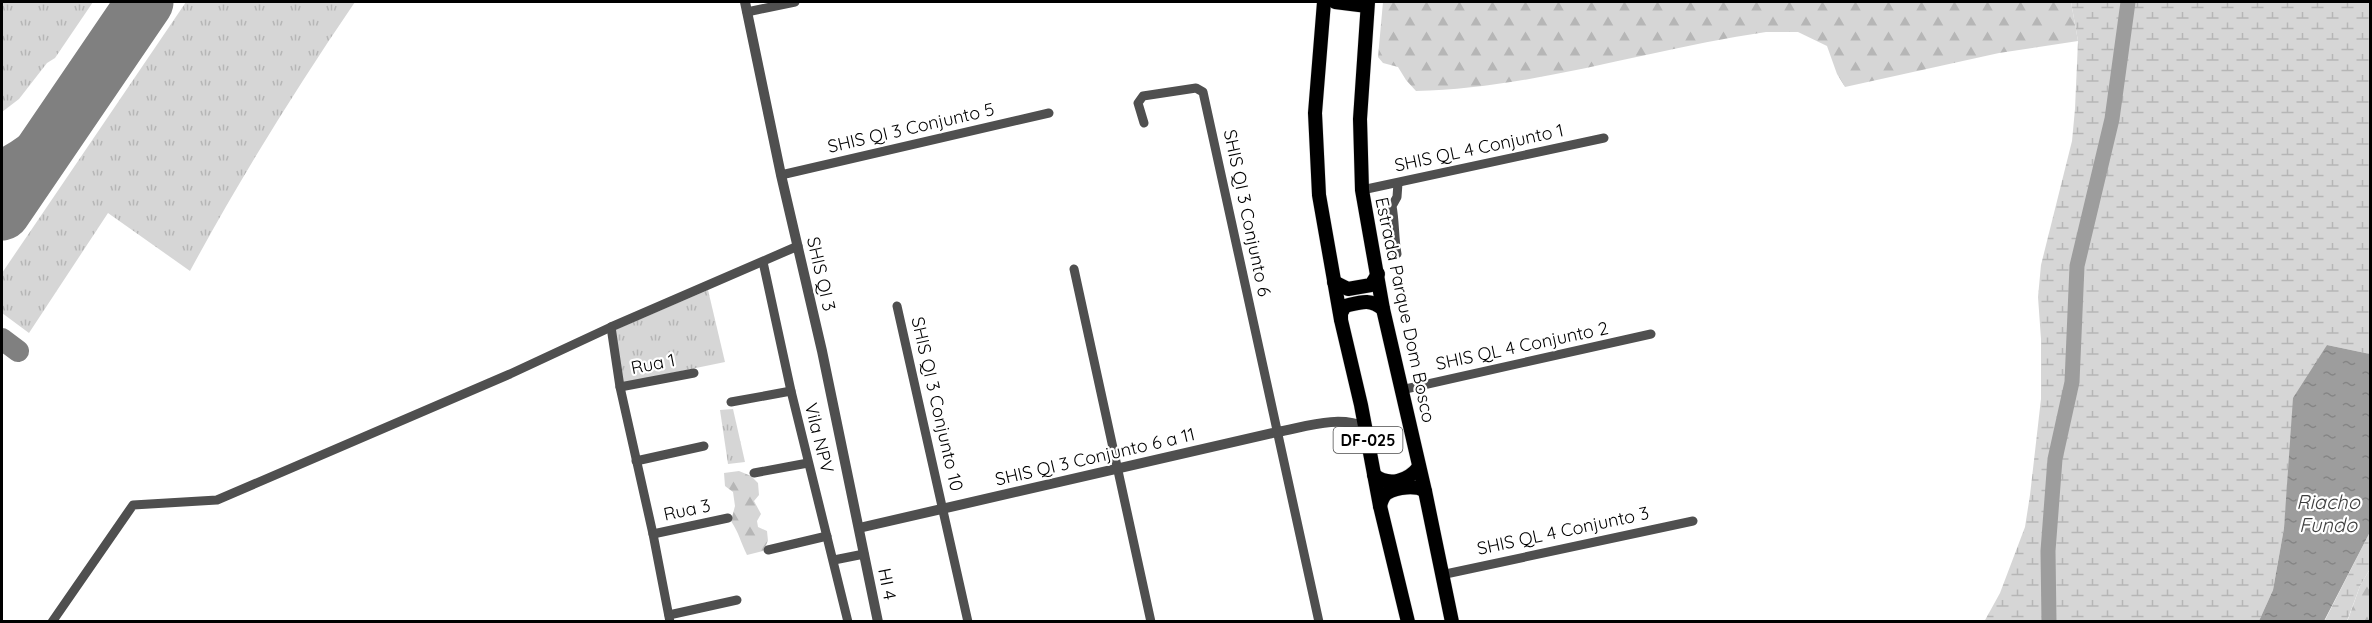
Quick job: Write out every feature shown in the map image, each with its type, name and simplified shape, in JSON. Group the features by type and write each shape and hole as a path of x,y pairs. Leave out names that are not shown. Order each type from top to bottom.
{"main road":[{"name":"DF-025","path":"1324,2 1315,113 1319,195 1341,320 1361,405 1380,506 1408,621"},
{"path":"1335,2 1367,4"},
{"name":"Estrada Parque Dom Bosco","path":"1367,4 1360,119 1362,190 1383,309 1452,621"},
{"path":"1334,282 1348,289 1371,285 1378,274"},
{"path":"1341,320 1341,313 1346,306 1365,301 1370,301 1383,309"},
{"path":"1374,476 1386,482 1408,479 1419,467"},
{"path":"1380,506 1382,498 1389,492 1414,486 1425,491"}],"street":[{"path":"746,7 795,2"},
{"name":"SHIS QI 3","path":"746,7 781,175 825,362 864,554"},
{"name":"SHIS QI 3 Conjunto 6","path":"1144,123 1138,103 1143,96 1196,88 1203,92 1277,432"},
{"name":"SHIS QI 3 Conjunto 5","path":"781,175 1049,113"},
{"name":"SHIS QL 4 Conjunto 1","path":"1362,190 1604,138"},
{"path":"1397,254 1392,206 1397,197 1398,183"},
{"path":"52,621 133,505 217,500 519,370 611,327 798,246"},
{"name":"Vila NPV","path":"763,262 808,463 848,621"},
{"path":"1074,269 1151,621"},
{"name":"SHIS QI 3 Conjunto 10","path":"897,306 968,621"},
{"path":"611,327 620,387 669,618 738,600"},
{"name":"SHIS QL 4 Conjunto 2","path":"1401,390 1651,334"},
{"name":"Rua 1","path":"620,387 694,373"},
{"path":"731,402 791,390"},
{"name":"SHIS QI 3 Conjunto 6 a 11","path":"1339,421 1361,405"},
{"name":"SHIS QI 3 Conjunto 6 a 11","path":"859,528 1277,432 1339,421 1352,422 1365,427"},
{"path":"1277,432 1319,621"},
{"path":"636,461 704,446"},
{"path":"754,473 808,463"},
{"name":"Rua 3","path":"653,534 728,518"},
{"name":"SHIS QL 4 Conjunto 3","path":"1441,575 1692,521"},
{"path":"768,550 827,536"},
{"path":"834,560 864,554"},
{"name":"HI 4","path":"864,554 878,621"}],"green space":[{"path":"2,2 93,2 55,58 47,63 19,99 2,112"},
{"path":"186,2 355,2 269,134 190,271 108,213 29,333 2,313 2,273"},
{"path":"1383,2 2071,2 2078,41 1999,53 1845,87 1837,74 1827,46 1798,32 1766,32 1548,76 1460,89 1416,91 1398,67 1383,63 1378,57"},
{"path":"2071,2 2370,2 2370,354 2327,345 2290,464 2284,528 2273,590 2259,621 1984,622 2000,593 2025,527 2030,495 2041,399 2038,297 2041,265 2072,141 2075,109 2078,41"},
{"path":"708,290 725,362 623,383 615,330"},
{"path":"733,409 745,462 728,464 720,410"},
{"path":"739,471 751,476 758,483 759,495 754,501 761,514 757,521 758,527 767,531 768,541 763,551 747,555 731,521 735,506 733,492 725,486 724,473"},
{"path":"2370,532 2370,569 2360,586 2347,621 2324,622"},
{"path":"2370,569 2370,621 2347,622 2360,586"}],"water":[{"name":"Riacho Fundo","path":"2327,345 2370,354 2370,532 2324,621 2259,621 2273,590 2284,528 2293,398"}],"waterway":[{"name":"Riacho Fundo","path":"2049,622 2048,551 2055,459 2072,382 2077,266 2112,119 2128,2"}],"taxiway":[{"path":"2,160 26,145 48,127 87,86"},
{"path":"2,339 18,351"}],"runway":[{"path":"2,212 145,2"}]}
